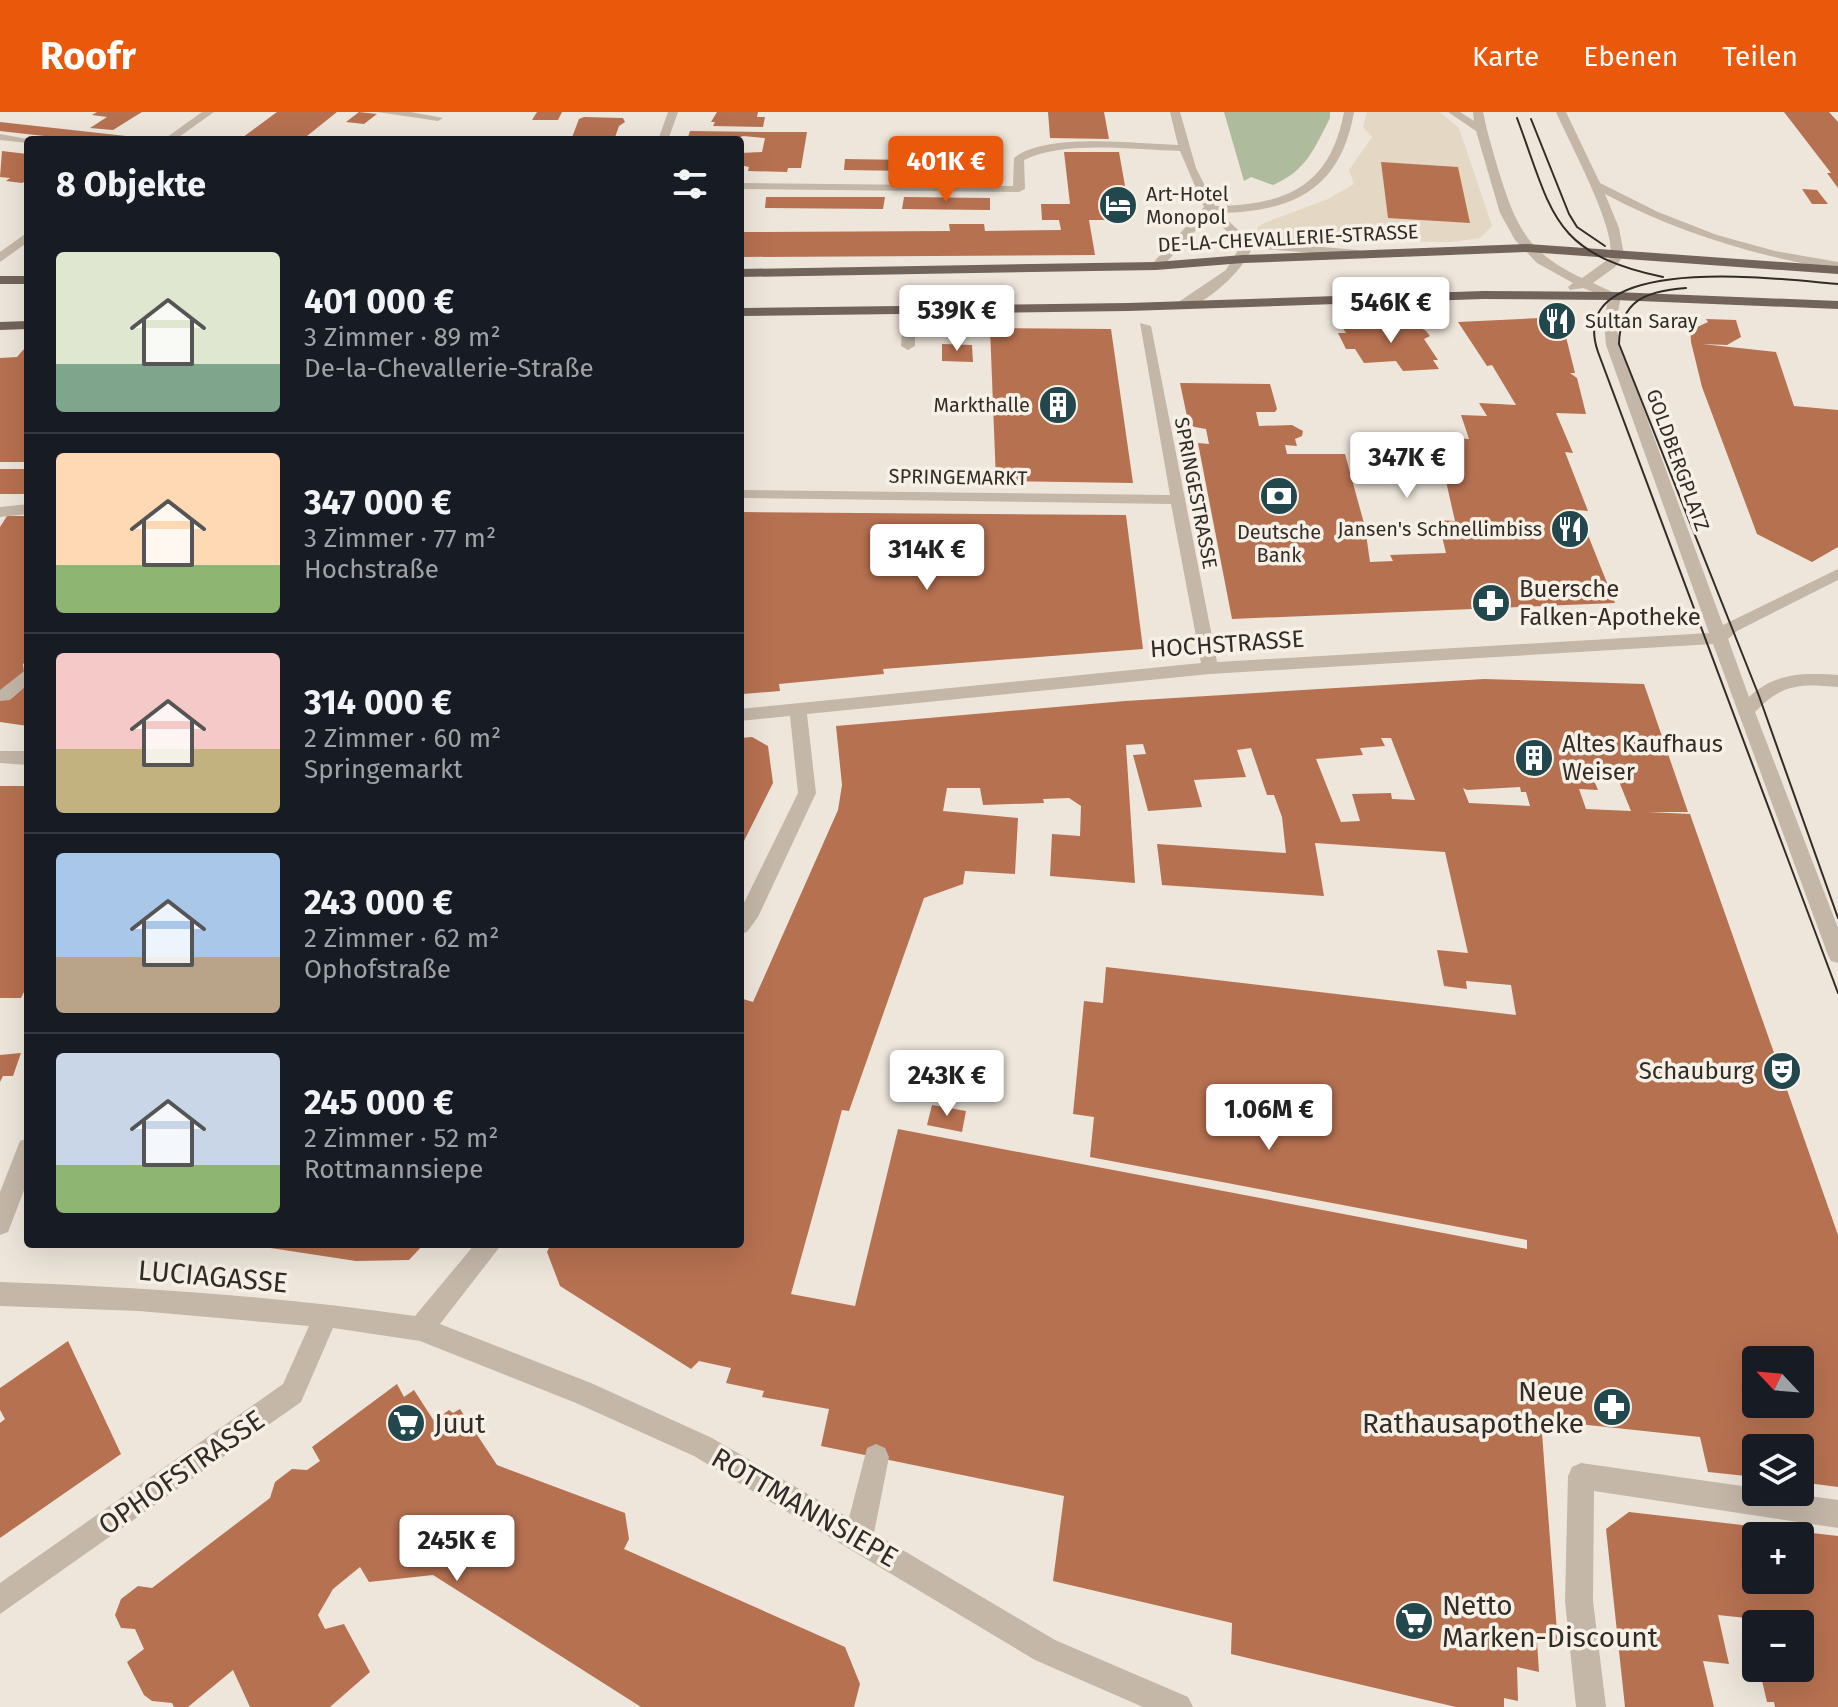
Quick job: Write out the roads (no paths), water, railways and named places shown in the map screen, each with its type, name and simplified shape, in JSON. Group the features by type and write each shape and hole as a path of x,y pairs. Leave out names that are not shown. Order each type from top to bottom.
{"main road":[{"name":"DE-LA-CHEVALLERIE-STRASSE","path":"744,273 1156,266 1243,259 1528,248 1838,268"},
{"path":"0,280 24,280"},
{"path":"744,312 1182,306 1556,295 1838,305"},
{"path":"0,326 24,325"}],"street":[{"path":"174,136 209,112"},
{"path":"382,112 438,118"},
{"path":"664,136 673,112"},
{"path":"1175,112 1184,148 1208,210 1247,244 1358,254"},
{"path":"1156,266 1208,210 1242,211 1273,205 1318,183 1348,136 1349,112"},
{"path":"1453,112 1480,129"},
{"path":"1478,112 1480,129 1511,225 1528,248 1582,284 1615,296"},
{"path":"1556,295 1582,284 1614,262 1619,253 1613,227 1596,185 1586,171 1561,112"},
{"path":"0,137 24,140"},
{"path":"744,186 1019,189 1019,158 1026,152 1055,148 1184,148"},
{"path":"1596,185 1647,213 1691,231 1783,257 1838,268"},
{"path":"0,258 24,239"},
{"path":"1182,306 1217,283 1243,259 1247,244"},
{"name":"GOLDBERGPLATZ","path":"1615,296 1610,323 1613,345 1718,638 1838,955"},
{"path":"908,346 909,311"},
{"name":"SPRINGESTRASSE","path":"1145,326 1210,668"},
{"name":"SPRINGEMARKT","path":"744,494 1176,500"},
{"path":"0,512 24,509"},
{"path":"1718,638 1731,627 1838,574"},
{"name":"HOCHSTRASSE","path":"744,715 1210,668 1718,638"},
{"path":"4,696 24,678"},
{"path":"1747,710 1776,683 1808,679 1838,681"},
{"path":"744,921 807,793 798,709"},
{"path":"0,757 24,758"},
{"path":"0,1224 24,1159"},
{"path":"420,1329 487,1248"},
{"name":"LUCIAGASSE","path":"0,1294 139,1299 326,1315 420,1329"},
{"name":"OPHOFSTRASSE","path":"0,1600 292,1393 326,1315"},
{"name":"ROTTMANNSIEPE","path":"420,1329 582,1392 703,1447 1045,1650 1178,1707"},
{"path":"859,1538 876,1457"},
{"path":"1591,1707 1579,1601 1581,1476 1838,1514"}],"tram line":[{"path":"1517,118 1549,204 1577,241 1598,256 1663,277"},
{"path":"1531,119 1569,214 1577,227 1605,246"},
{"path":"1838,284 1774,278 1685,278 1644,284 1613,297 1596,319 1598,352 1838,993"},
{"path":"1686,288 1647,295 1638,301 1624,317 1619,344 1759,696 1838,918"}],"place":[{"name":"Art-Hotel Monopol","path":"1118,205"},
{"name":"Sultan Saray","path":"1557,321"},
{"name":"Markthalle","path":"1058,405"},
{"name":"Deutsche Bank","path":"1279,496"},
{"name":"Jansen's Schnellimbiss","path":"1570,529"},
{"name":"Buersche Falken-Apotheke","path":"1491,603"},
{"name":"Altes Kaufhaus Weiser","path":"1534,758"},
{"name":"Schauburg","path":"1782,1071"},
{"name":"Neue Rathausapotheke","path":"1612,1407"},
{"name":"Juut","path":"406,1423"},
{"name":"Netto Marken-Discount","path":"1414,1621"}]}
